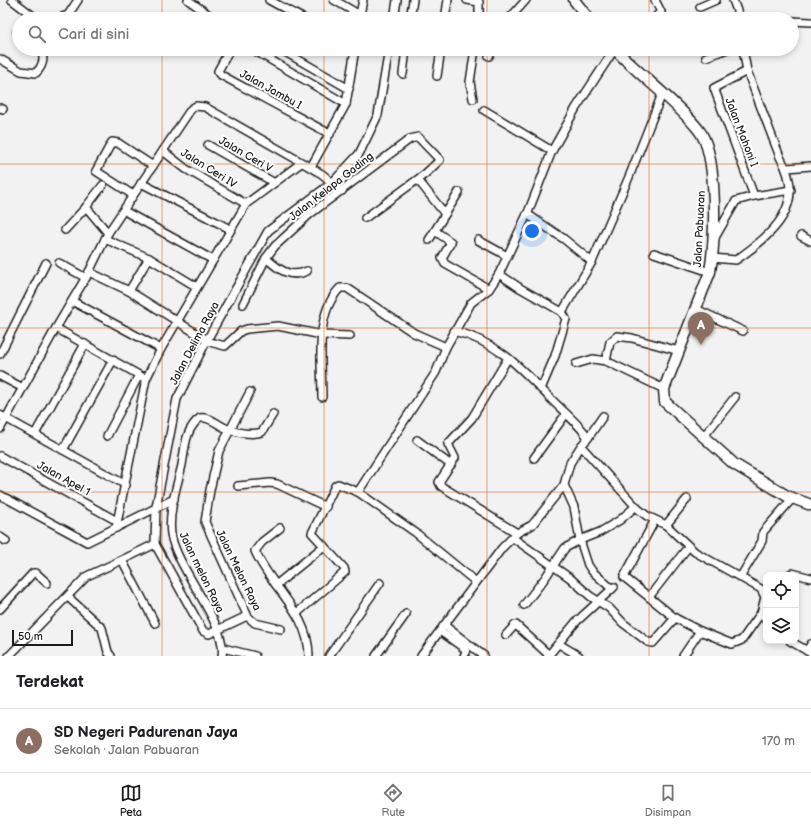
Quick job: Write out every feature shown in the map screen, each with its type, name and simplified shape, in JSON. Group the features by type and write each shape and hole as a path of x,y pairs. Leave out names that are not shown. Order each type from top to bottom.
{"street":[{"path":"12,0 28,12"},
{"path":"70,12 78,0"},
{"path":"269,0 291,12"},
{"path":"334,0 352,12"},
{"path":"361,12 362,0"},
{"path":"395,12 397,0"},
{"path":"411,12 413,0"},
{"path":"446,12 448,0"},
{"path":"467,0 479,2 480,12"},
{"path":"515,12 526,0"},
{"path":"574,0 583,12"},
{"path":"655,0 661,12"},
{"path":"700,7 716,0"},
{"path":"733,0 737,12"},
{"path":"189,1 205,12"},
{"path":"799,21 811,22"},
{"path":"0,59 21,71 36,74 43,64 44,56"},
{"name":"Jalan Jambu I","path":"226,56 218,71 221,75 330,134"},
{"path":"264,56 346,104"},
{"path":"292,56 349,89"},
{"path":"311,167 346,104 353,56"},
{"path":"0,428 3,417 23,388 56,328 88,275 107,236 191,109 196,106 202,106 301,163 311,167 338,186 375,123 380,106 389,56"},
{"path":"403,74 405,56"},
{"path":"437,76 440,56"},
{"path":"473,100 470,82 474,56"},
{"path":"358,492 436,372 454,331 471,303 489,289 499,274 527,214 552,151 576,108 610,56"},
{"name":"Jalan Pabuaran","path":"621,56 699,129 710,159 714,186 712,258 710,272 664,389"},
{"path":"712,258 736,260 764,240 782,219 787,208 791,190 787,168 780,157 747,71 744,56"},
{"name":"Jalan Mahoni I","path":"747,71 714,88 754,196"},
{"path":"562,312 592,262 629,177 662,94"},
{"path":"484,110 552,151"},
{"name":"Jalan Kelapa Gading","path":"243,304 266,258 275,246 338,186 410,139 418,137 440,160 418,180"},
{"path":"133,196 96,171 112,142 118,143 153,166"},
{"name":"Jalan Ceri V","path":"208,145 273,182"},
{"name":"Jalan Ceri IV","path":"163,151 186,169 246,204"},
{"path":"117,524 146,379 160,349 246,204 273,182 301,163"},
{"path":"787,168 811,166"},
{"path":"365,218 418,180 445,214"},
{"path":"141,183 230,229"},
{"path":"65,230 86,207 103,185"},
{"name":"Jalan Delima Raya","path":"214,632 201,629 155,544 156,507 177,399 268,231 338,186"},
{"path":"712,242 719,233 734,203 754,196 791,190"},
{"path":"429,240 459,192"},
{"path":"86,207 107,236 149,258 197,287"},
{"path":"128,212 213,260"},
{"path":"527,214 564,239 592,262"},
{"path":"436,230 451,242 442,258 445,264 489,289"},
{"path":"801,236 811,241"},
{"path":"478,240 507,256"},
{"path":"654,253 710,272"},
{"path":"129,291 149,258"},
{"path":"266,258 279,269 289,274 298,274 307,271"},
{"path":"0,354 3,340 46,263"},
{"path":"59,263 129,291 209,341 222,346 225,346 241,332 247,329 278,326 322,335 350,336"},
{"path":"499,274 562,312 566,319 541,389"},
{"path":"322,397 322,335 325,314 335,293 340,288 347,288 414,333 446,347"},
{"path":"72,301 160,349"},
{"path":"696,309 743,331"},
{"path":"56,328 146,379"},
{"path":"454,331 471,335 488,343 508,358 541,389 588,438"},
{"path":"606,361 610,342 617,336 632,338 679,351"},
{"path":"35,434 85,344"},
{"path":"508,358 472,418 448,444 455,457 440,480 441,486 515,535 552,566 570,578 590,596 609,608 623,623 648,642 653,643 675,618"},
{"path":"576,364 593,359 606,361 664,389 665,402 734,464 792,499 811,505"},
{"path":"63,450 113,360"},
{"path":"107,436 139,375"},
{"path":"0,376 23,388"},
{"name":"Jalan Melon Raya","path":"250,392 219,451 214,469 205,522 247,616 256,623 281,629"},
{"path":"704,436 735,397"},
{"path":"0,495 87,542 117,524 174,499 185,442 192,425 203,417 229,430 257,434 262,432 273,414"},
{"path":"534,458 566,414"},
{"path":"420,656 502,548 515,535 532,525 564,485 570,463 603,416"},
{"path":"3,417 126,485"},
{"path":"417,440 451,465"},
{"path":"581,446 636,506 655,520 666,525 688,547 741,576 761,589 763,593"},
{"name":"Jalan Apel 1","path":"0,456 117,524"},
{"path":"238,486 277,484 326,507"},
{"path":"297,613 345,572 344,568 312,534 335,486 338,484 358,492 416,533 476,582"},
{"path":"506,635 516,625 549,656 576,622 613,588 592,571 580,540 574,507 564,485"},
{"path":"666,525 687,498"},
{"name":"Jalan melon Raya","path":"174,499 171,524 173,543 214,632 223,648"},
{"path":"741,576 762,541 763,532 792,499"},
{"path":"524,605 565,548 600,532 620,520 636,506"},
{"path":"655,520 641,548 624,575 675,618 700,631 732,644 736,644 742,640 763,608"},
{"path":"280,528 259,545 255,551 297,613 309,653 317,656"},
{"path":"13,655 87,576 155,544"},
{"path":"276,584 324,546"},
{"path":"649,596 688,547"},
{"path":"122,560 156,623"},
{"path":"0,609 32,574 36,573 47,583"},
{"path":"799,575 811,578"},
{"path":"329,656 380,583"},
{"path":"68,597 102,628 108,655"},
{"path":"376,656 406,614"},
{"path":"214,632 247,616"},
{"path":"442,628 465,649 466,652 464,656"},
{"path":"442,628 484,656"},
{"path":"683,656 700,631"},
{"path":"559,644 579,656"},
{"path":"795,644 809,652 811,644"},
{"path":"222,656 223,648 255,656"}],"place":[{"name":"SD Negeri Padurenan Jaya","path":"701,345"}]}
